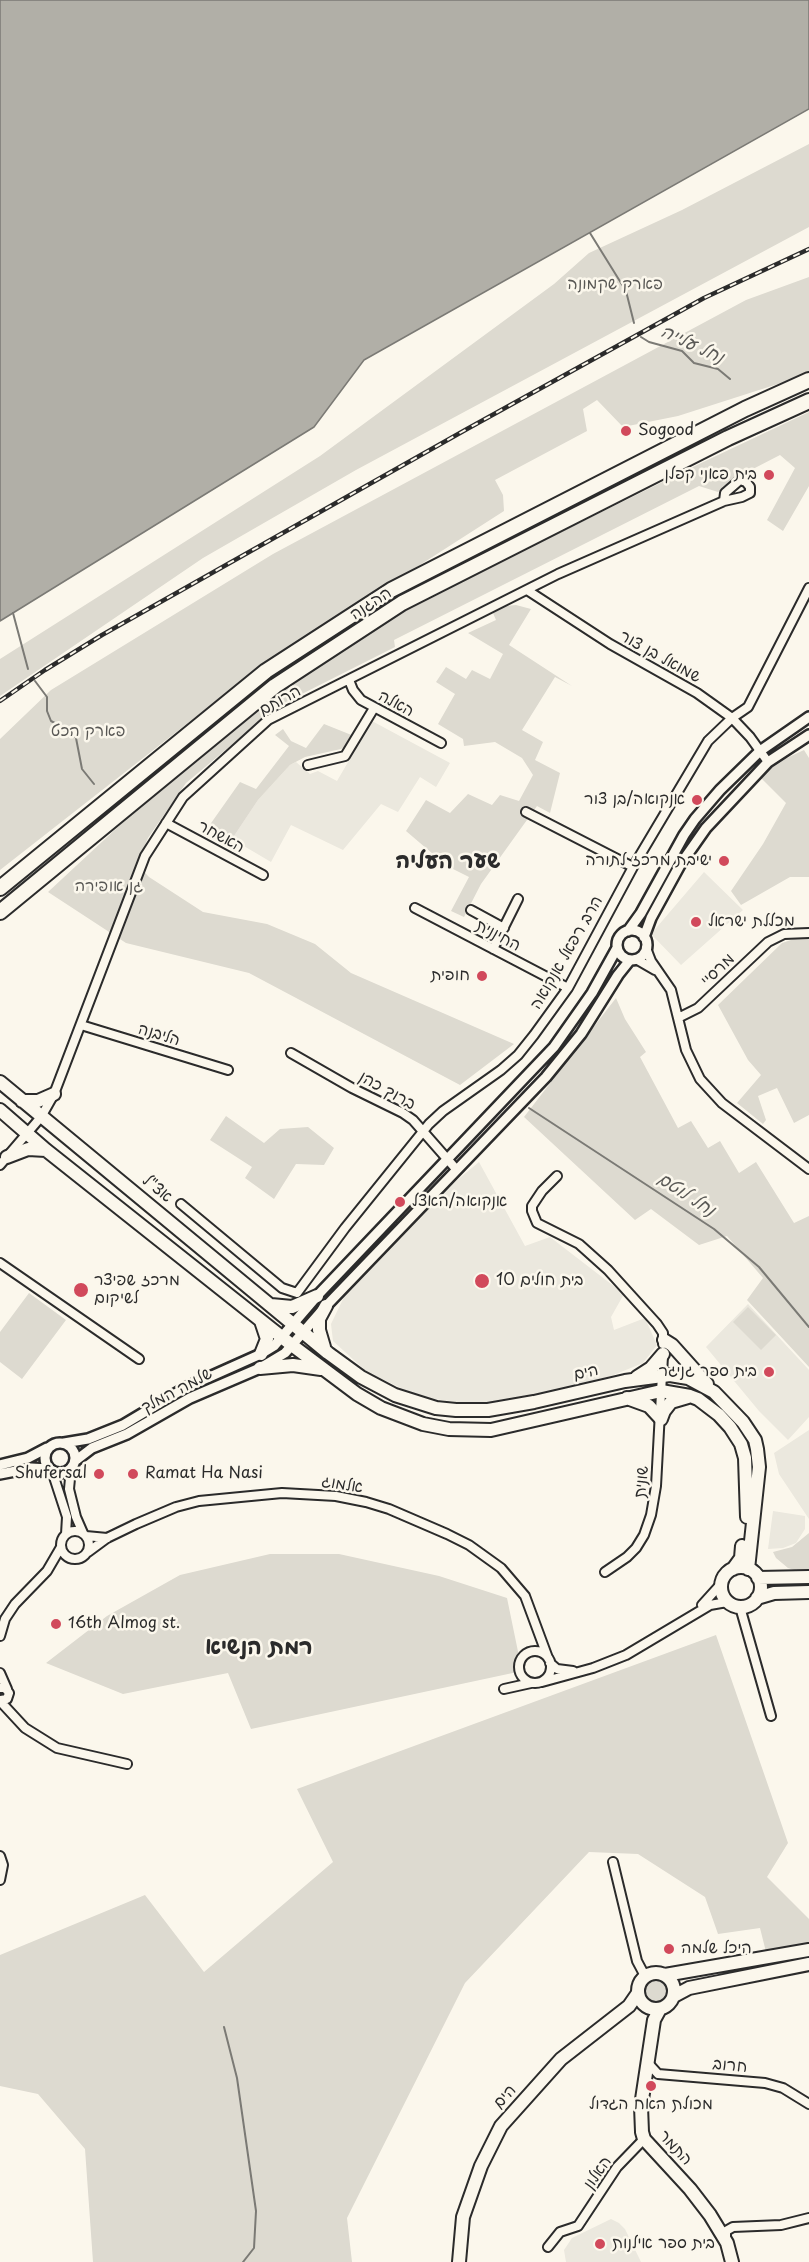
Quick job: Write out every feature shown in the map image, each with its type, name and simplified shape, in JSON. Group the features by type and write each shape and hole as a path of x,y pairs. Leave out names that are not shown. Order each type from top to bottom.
{"highway":[{"name":"ההגנה","path":"0,888 266,671 392,590 735,414 809,380"},
{"name":"ההגנה","path":"0,912 275,686 402,603 728,438 809,401"}],"main road":[{"name":"אצ\"ל","path":"0,1082 293,1323"},
{"path":"22,1101 38,1101 54,1094"},
{"path":"0,1110 292,1346"},
{"path":"4,1161 28,1149 46,1149"},
{"path":"271,1305 292,1307 321,1301 318,1330 322,1345 328,1353"},
{"path":"261,1320 267,1339 261,1354"},
{"name":"הים","path":"293,1323 361,1377 395,1395 436,1408 488,1410 625,1381 661,1376 688,1378 714,1392 743,1422 755,1440 757,1449 759,1467 748,1569"},
{"path":"664,1340 714,1392"},
{"name":"הים","path":"292,1346 381,1408 405,1419 449,1429 491,1430 660,1391 690,1396 719,1415 736,1436 744,1451 748,1510 741,1558 733,1569"},
{"path":"625,1381 645,1373 663,1354"},
{"path":"260,1368 293,1365 323,1369"},
{"path":"627,1398 649,1406 661,1419 671,1402 690,1396"},
{"path":"809,1577 759,1578 748,1569 733,1569 725,1575 721,1584 722,1594 728,1602 740,1607 748,1606 757,1598 774,1593 809,1592"},
{"path":"757,1598 760,1587 759,1578"},
{"path":"809,1950 665,1975 655,1973 645,1976 639,1984 638,1993 645,2006 655,2010 669,2004 674,1996 689,1988 809,1964"},
{"path":"665,1975 672,1982 674,1996"},
{"name":"הים","path":"459,2262 463,2217 482,2166 501,2126 561,2059 629,2006 638,1993"},
{"name":"התמר","path":"660,2009 654,2020 641,2106 640,2124 644,2139 700,2200 727,2243 732,2262"}],"street":[{"name":"הרותם","path":"4,1161 41,1117 54,1094 145,856 183,796 268,720 558,574 724,501"},
{"name":"הרב רפאל אנקואה","path":"297,1293 423,1130 443,1111 501,1070 518,1055 568,988 633,867 708,741 732,718 748,707 809,588"},
{"name":"שמואל בן צור","path":"527,590 610,644 697,693 732,718 768,762"},
{"name":"האלה","path":"349,680 361,700 441,743"},
{"path":"308,765 345,756 374,708"},
{"path":"292,1346 304,1332 321,1301 447,1159 554,1047 592,993 617,948 618,938 628,931 641,913 695,819 720,790 760,751 809,717"},
{"path":"809,735 768,762 733,797 696,841 651,918 644,937 651,961 671,990 689,1060 700,1079 714,1097 809,1169"},
{"path":"526,812 633,867"},
{"name":"האשחר","path":"166,823 263,875"},
{"path":"493,949 518,899"},
{"name":"החיננית","path":"415,908 568,988"},
{"path":"471,909 504,928"},
{"path":"628,931 636,931 644,937"},
{"name":"מרסיי","path":"678,1018 698,1008 768,942 784,934 809,933"},
{"path":"617,948 622,956 661,975"},
{"path":"282,1337 293,1323 321,1301 456,1169 563,1058 618,975 633,960 641,956 646,948"},
{"name":"הליבנה","path":"81,1025 228,1070"},
{"name":"ברוך כהן","path":"291,1053 352,1088 403,1113 423,1130 456,1169"},
{"path":"557,1176 542,1191 532,1206 537,1222 588,1251 657,1324 663,1333 664,1340"},
{"name":"אצ\"ל","path":"181,1204 282,1288 297,1293"},
{"path":"0,1263 139,1359"},
{"name":"שלמה המלך","path":"64,1443 87,1439 111,1430 185,1388 261,1354 274,1346 282,1337"},
{"name":"שונית","path":"604,1572 636,1548 644,1535 651,1515 656,1486 661,1419 660,1391 664,1340"},
{"name":"שלמה המלך","path":"73,1465 92,1448 127,1434 190,1398 260,1368 280,1357 292,1346"},
{"path":"0,1464 28,1458 55,1443 64,1443 72,1449 73,1465 69,1489 76,1517 89,1545 84,1557 61,1563 48,1571 15,1604 5,1619 0,1636"},
{"path":"47,1448 44,1459 51,1470 68,1517 66,1534"},
{"path":"0,1474 31,1468 62,1473 73,1465"},
{"name":"אלמוג","path":"88,1552 108,1538 176,1507 199,1501 282,1492 336,1496 389,1509 469,1545 488,1557 511,1577 525,1596 549,1660"},
{"path":"48,1571 66,1534 74,1531 84,1534"},
{"name":"אלמוג","path":"84,1534 108,1538"},
{"path":"61,1547 65,1556 74,1560"},
{"path":"689,1616 721,1584"},
{"path":"580,1671 557,1669 539,1652 529,1652 522,1658 512,1683 504,1689 542,1682 580,1671 626,1655 710,1605 728,1602"},
{"path":"740,1607 771,1716"},
{"name":"אלמוג","path":"529,1652 535,1644 534,1620"},
{"path":"542,1682 550,1674 549,1660"},
{"path":"519,1668 522,1677 531,1683"},
{"path":"0,1673 16,1718"},
{"path":"6,1691 5,1700 0,1701 34,1735 57,1748 127,1764"},
{"path":"0,1856 3,1865 0,1880"},
{"path":"613,1862 637,1961 645,1976"},
{"name":"חרוב","path":"648,2063 658,2074 765,2083 783,2088 809,2104"},
{"name":"האלון","path":"548,2247 560,2232 578,2226 617,2167 644,2139"},
{"path":"727,2243 726,2231 733,2227 781,2225 809,2218"}],"shaded area":[{"path":"0,0 809,0 809,109 364,360 314,427 0,621"},
{"path":"372,721 450,763 436,787 420,777 398,812 381,804 343,850 291,825 271,862 232,839 258,800 290,765 296,762 310,774 318,771 337,781"},
{"name":"מכללת ישראל","path":"704,872 743,910 681,965 651,934"},
{"name":"בית חולים 10","path":"479,1162 525,1246 550,1237 624,1294 611,1317 614,1330 645,1318 657,1345 643,1363 611,1376 479,1405 420,1397 367,1372 333,1341 331,1324 345,1295 449,1187"},
{"name":"בית ספר גניגר","path":"748,1304 809,1370 809,1417 788,1440 759,1411 706,1347"},
{"path":"809,1430 809,1519 779,1474 774,1453"},
{"path":"773,1511 805,1516 805,1529 796,1543 783,1548 768,1549"},
{"name":"בית ספר אילנות","path":"611,2219 625,2229 641,2262 566,2262 564,2250 572,2238"}],"green space":[{"name":"פארק שקמונה","path":"809,144 809,227 356,470 203,558 0,696 0,659 320,456 554,284 589,253 682,210"},
{"name":"פארק הכט","path":"809,277 809,374 678,416 623,427 597,400 583,409 587,431 495,480 503,495 504,511 253,672 0,870 0,739 51,690 273,554 746,300"},
{"name":"גן אופירה","path":"809,412 809,486 783,531 767,520 795,468 780,455 751,470 718,492 699,486 394,640 395,647 278,706 186,783 148,838 137,864 149,877 203,912 267,924 315,944 351,973 514,1044 460,1085 249,973 126,943 48,892 162,786 264,705 373,629 427,598"},
{"path":"516,605 531,609 509,645 572,686 555,677 522,730 543,742 535,760 560,773 550,813 537,806 481,884 464,917 451,911 469,877 447,866 406,831 426,800 450,813 468,794 492,805 500,795 519,801 533,775 522,758 495,742 464,746 463,739 438,724 455,694 436,682 446,667 466,679 472,670 490,679 503,654 468,633 496,620 493,613 506,606"},
{"path":"324,724 354,736 349,744 341,749 305,757 290,765 258,800 232,839 209,826 240,782 256,789 289,746 275,735 283,729 291,741 306,748"},
{"path":"804,750 809,758 809,877 790,877 741,905 731,891 763,844 786,803 760,777 774,764"},
{"path":"797,938 809,939 809,1115 794,1123 777,1088 758,1096 766,1120 763,1124 737,1103 761,1075 748,1060 718,1005 782,943"},
{"path":"616,998 625,1019 646,1052 640,1057 678,1128 691,1121 708,1148 720,1141 739,1173 756,1162 794,1223 809,1216 809,1367 747,1300 763,1278 727,1236 699,1245 651,1209 635,1220 524,1117"},
{"path":"226,1116 264,1143 280,1129 308,1127 334,1148 324,1165 296,1164 274,1199 245,1178 252,1167 210,1140"},
{"path":"29,1293 66,1320 22,1379 0,1362 0,1332"},
{"path":"748,1307 776,1335 761,1350 733,1322"},
{"path":"809,1533 809,1571 801,1572 788,1568 776,1558 773,1552 792,1547"},
{"path":"270,1554 339,1554 439,1576 507,1598 522,1671 251,1729 228,1673 123,1694 46,1663 107,1616 180,1575"},
{"path":"716,1635 788,1843 767,1877 809,1919 809,1944 766,1952 760,1928 718,1934 705,1897 638,1854 589,1852 465,1983 347,2218 352,2262 93,2262 85,2149 38,2094 0,2086 0,1955 145,1895 204,1972 333,1862 297,1789"},
{"path":"657,1978 666,1982 670,1991 666,2000 657,2004 648,2000 644,1991 648,1982"}],"waterway":[{"name":"נחל עלייה","path":"590,233 626,291 634,323"},
{"name":"נחל עלייה","path":"641,337 649,342 682,351 694,363 718,369 730,379"},
{"path":"13,613 28,669"},
{"name":"נחל לוטם","path":"35,681 47,697 47,711 51,721 72,732 76,738 82,769 94,784"},
{"name":"נחל לוטם","path":"529,1108 714,1229 759,1267 809,1327"},
{"path":"224,2027 237,2078 256,2211 254,2248 243,2262"}],"railway":[{"path":"0,701 102,635 467,429 704,298 809,249"}],"place":[{"name":"Sogood","path":"626,431"},
{"name":"בית פאני קפלן","path":"769,475"},
{"name":"אנקואה/בן צור","path":"697,800"},
{"name":"ישיבת מרכז לתורה","path":"724,861"},
{"name":"מכללת ישראל","path":"696,922"},
{"name":"חופית","path":"482,976"},
{"name":"אנקואה/האצל","path":"400,1202"},
{"name":"בית חולים 10","path":"482,1281"},
{"name":"מרכז שפיצר לשיקום","path":"81,1290"},
{"name":"בית ספר גניגר","path":"769,1372"},
{"name":"Shufersal","path":"99,1474"},
{"name":"Ramat Ha Nasi","path":"133,1474"},
{"name":"16th Almog st.","path":"56,1624"},
{"name":"היכל שלמה","path":"669,1949"},
{"name":"מכולת האח הגדול","path":"651,2086"},
{"name":"בית ספר אילנות","path":"600,2244"}],"district":[{"name":"שער העליה","path":"448,862"},
{"name":"רמת הנשיא","path":"259,1648"}]}
